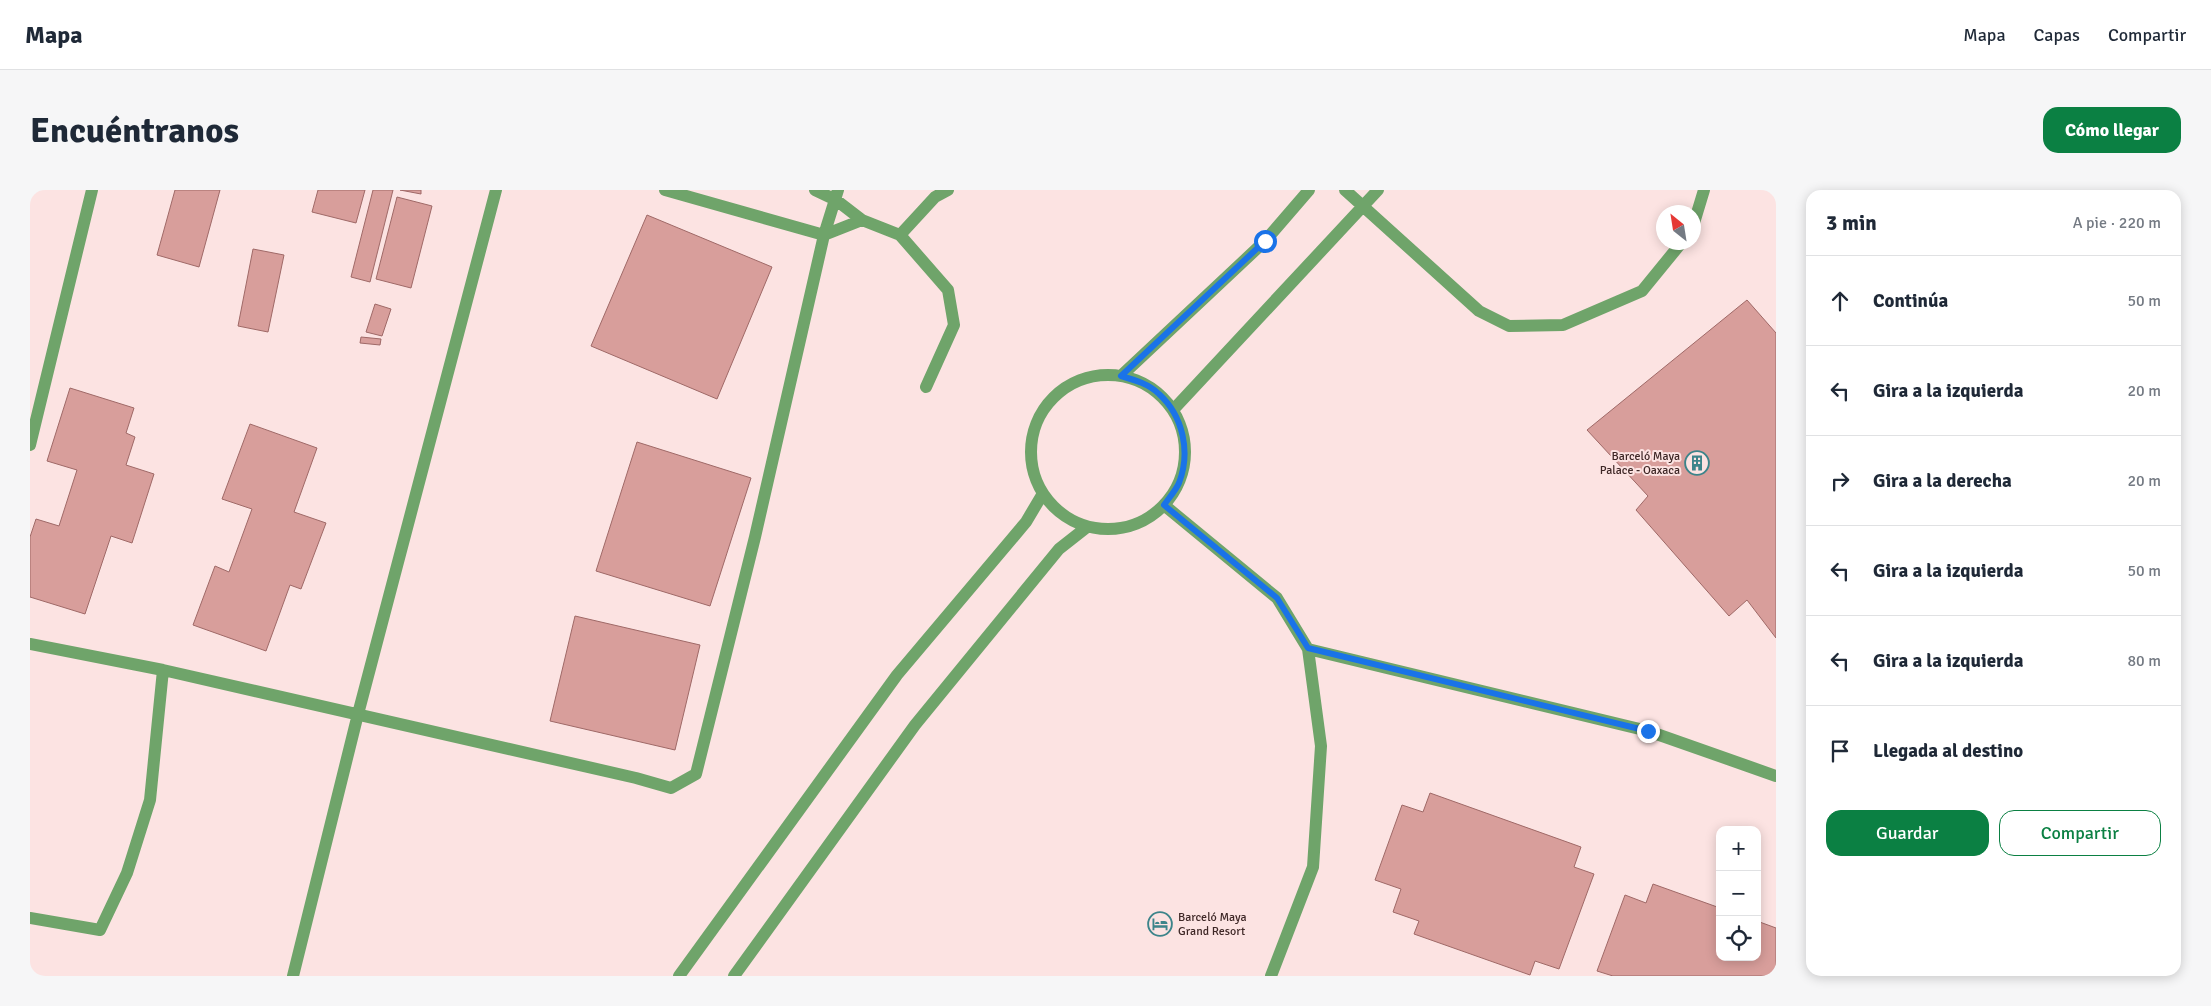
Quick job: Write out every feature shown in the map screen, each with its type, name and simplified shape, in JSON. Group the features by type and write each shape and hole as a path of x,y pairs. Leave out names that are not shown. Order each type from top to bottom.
{"street":[{"path":"30,445 92,190"},
{"path":"293,976 358,714 496,190"},
{"path":"665,190 824,235 862,220"},
{"path":"815,190 837,195 862,220 900,234 948,290 954,325 926,387"},
{"path":"900,234 934,197 948,190"},
{"path":"1121,376 1265,241 1309,190"},
{"path":"1345,190 1479,311 1509,326 1563,325 1642,291 1675,250"},
{"path":"1172,410 1378,190"},
{"path":"1699,205 1704,190"},
{"path":"30,644 163,670 636,778 671,788 696,774 755,537 824,235 837,195"},
{"path":"1096,376 1121,376 1141,382 1159,394 1172,410 1183,433 1185,458 1179,483 1164,505 1148,518 1128,527 1108,530 1087,527 1070,520 1055,509 1042,495 1032,472 1030,446 1037,421 1051,400 1071,384 1096,376"},
{"path":"679,976 897,675 1026,522 1042,495"},
{"path":"1164,505 1277,598 1308,648 1321,746 1313,867 1273,975"},
{"path":"734,976 915,725 1059,548 1087,527"},
{"path":"1308,648 1648,731 1776,776"},
{"path":"30,918 100,930 127,873 150,800 163,670"}],"building":[{"path":"175,190 220,190 199,267 157,255"},
{"path":"318,190 365,190 356,223 312,212"},
{"path":"373,190 393,190 370,282 351,277"},
{"path":"400,190 421,190 421,194"},
{"path":"397,197 432,206 411,288 376,279"},
{"path":"647,215 772,267 717,399 591,346"},
{"path":"253,249 284,255 268,332 238,326"},
{"name":"Barceló Maya Palace - Oaxaca","path":"1747,300 1776,333 1776,638 1747,600 1729,616 1636,510 1648,496 1587,430"},
{"path":"375,304 391,309 382,336 366,332"},
{"path":"361,337 381,339 380,345 360,343"},
{"path":"70,388 134,408 126,433 135,437 126,465 154,474 132,543 111,536 85,614 30,597 30,537 36,519 59,526 77,470 47,461"},
{"path":"250,424 317,448 294,512 326,523 301,589 290,585 266,651 193,625 215,566 229,572 252,509 222,499"},
{"path":"637,442 751,478 710,606 596,571"},
{"path":"575,616 700,645 675,750 550,721"},
{"path":"1430,793 1581,847 1574,867 1594,874 1559,969 1535,961 1530,975 1414,934 1419,921 1393,912 1401,889 1375,880 1402,805 1423,812"},
{"path":"1653,884 1716,907 1716,961 1761,961 1761,922 1776,928 1776,976 1613,976 1597,971 1625,895 1646,903"}],"place":[{"name":"Barceló Maya Palace - Oaxaca","path":"1697,463"},
{"name":"Barceló Maya Grand Resort","path":"1160,924"}],"route":[{"path":"1265,241 1121,376 1141,382 1159,394 1172,410 1183,433 1185,458 1179,483 1164,505 1277,598 1308,648 1648,731"}]}
